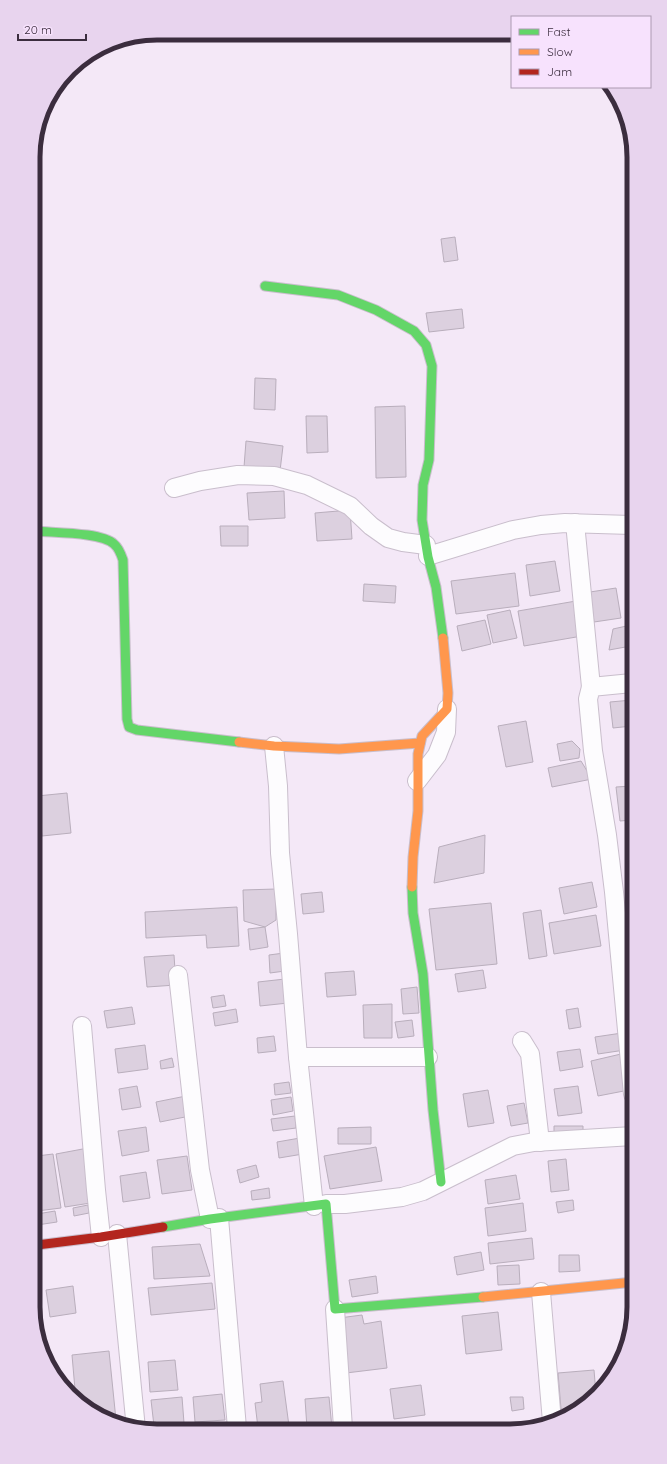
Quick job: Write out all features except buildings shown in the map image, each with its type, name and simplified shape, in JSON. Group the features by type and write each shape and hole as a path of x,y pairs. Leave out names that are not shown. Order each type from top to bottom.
{"street":[{"path":"265,286 338,295 376,310 414,331 426,346 432,366 429,460 425,472 421,500 421,516 436,587 448,693 446,732 437,755 417,781"},
{"path":"174,488 200,481 238,475 274,476 307,485 350,506 371,526 388,538 427,550 513,530 553,524 575,523 627,525"},
{"path":"575,523 592,687 588,699 593,751 608,835 627,1028"},
{"path":"40,531 100,537 112,542 119,551 123,560 127,719 130,727 149,732 274,746 339,749 420,743"},
{"path":"592,687 627,684"},
{"path":"441,1182 428,1057 423,980 413,913 413,857 418,811 417,781 420,743 422,736 447,709"},
{"path":"274,746 278,786 280,854 298,1057 335,1309 343,1424"},
{"path":"178,976 200,1170 214,1218 237,1424"},
{"path":"82,1026 96,1190 109,1236 135,1422"},
{"path":"522,1040 530,1054 540,1142"},
{"path":"298,1057 428,1057"},
{"path":"40,1245 109,1236 214,1218 402,1197 423,1191 512,1146 540,1142 627,1136"},
{"path":"335,1309 540,1292 627,1283"},
{"path":"540,1292 551,1416"}],"traffic: fast":[{"path":"265,286 338,295 376,310 414,331 426,345 432,366 429,460 423,485 422,520 428,557 436,587 443,638"},
{"path":"40,531 99,537 108,540 120,551 123,560 127,719 129,727 137,730 239,742"},
{"path":"412,887 413,913 423,974 433,1110 441,1182"},
{"path":"163,1227 210,1219 326,1204 335,1309 483,1297"}],"traffic: slow":[{"path":"412,887 413,857 418,811 418,754 422,736 447,709 448,693 443,638"},
{"path":"239,742 274,746 339,749 420,743"},
{"path":"483,1297 627,1283"}],"traffic: jam":[{"path":"40,1245 163,1227"}]}
